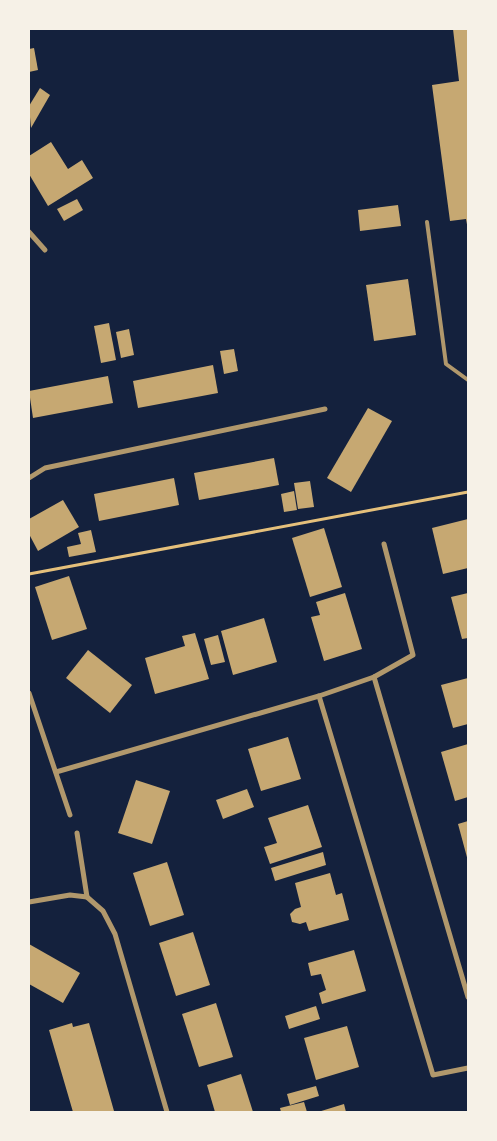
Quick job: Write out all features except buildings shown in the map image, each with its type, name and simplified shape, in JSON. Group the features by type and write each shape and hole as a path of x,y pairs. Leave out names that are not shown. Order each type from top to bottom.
{"street":[{"path":"29,232 46,250"},
{"path":"29,478 45,468 325,409"},
{"path":"56,772 319,696 374,677 414,656 384,544"},
{"path":"374,677 468,997"},
{"path":"29,693 70,815"},
{"path":"319,696 433,1075 468,1068"},
{"path":"77,833 87,897"},
{"path":"29,902 70,895 87,897 103,911 115,934 167,1112"}],"lane":[{"path":"428,222 446,364 468,380"}],"path":[{"path":"29,574 468,492"}]}
